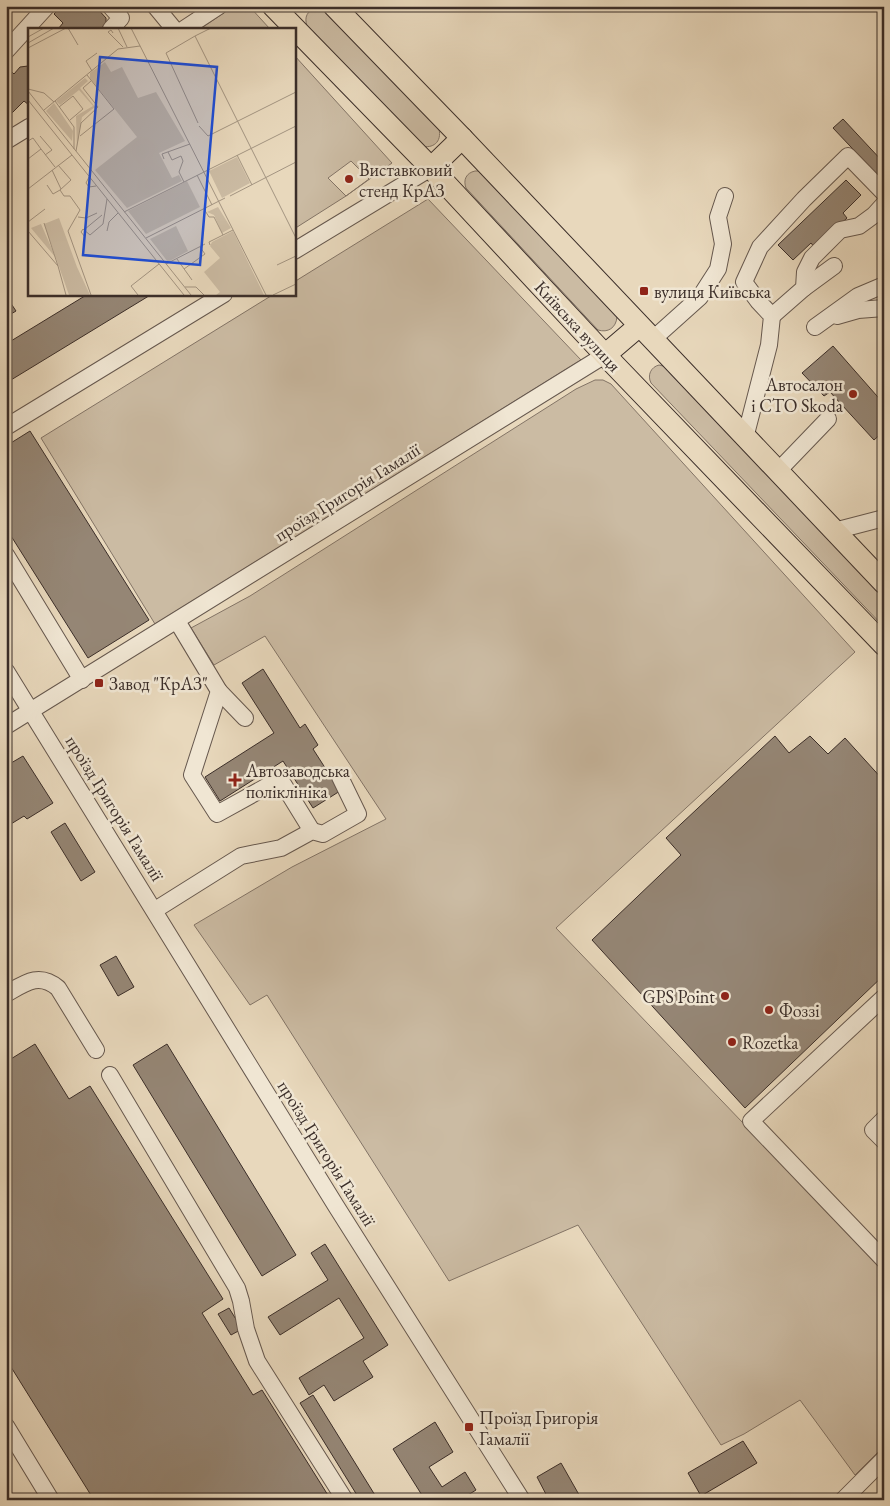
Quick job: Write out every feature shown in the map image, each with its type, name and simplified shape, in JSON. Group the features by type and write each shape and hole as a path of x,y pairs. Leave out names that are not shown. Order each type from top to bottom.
{"main road":[{"path":"334,6 462,138 884,583"},
{"name":"Київська вулиця","path":"281,9 606,355 884,645"},
{"path":"431,168 462,138"},
{"path":"606,355 645,333"}],"street":[{"path":"33,28 47,6"},
{"path":"110,6 121,18 112,28"},
{"path":"155,6 173,28"},
{"path":"186,28 219,6"},
{"path":"6,51 24,41"},
{"path":"9,136 28,127"},
{"path":"772,316 744,282 760,247 848,156 884,193"},
{"path":"295,250 431,168"},
{"path":"645,333 700,297 718,269 723,244 718,217 725,196"},
{"path":"804,288 805,272 812,258 840,230 859,226 874,215 884,204"},
{"path":"745,438 767,353 772,316 804,288 834,266"},
{"path":"884,285 858,296 821,323 858,310 884,308"},
{"path":"6,427 222,295"},
{"name":"проїзд Григорія Гамалії","path":"522,1500 331,1198 155,910 31,712 606,355"},
{"path":"778,471 828,419"},
{"path":"834,530 884,518"},
{"path":"6,555 82,680"},
{"path":"177,621 219,691 245,718"},
{"path":"6,671 31,712 6,726"},
{"path":"219,691 192,775 216,814 280,779 312,831 323,834 358,814 340,777"},
{"path":"155,910 241,856 281,848 312,831"},
{"path":"6,994 26,982 37,979 50,981 58,988 96,1050"},
{"path":"884,997 751,1121 884,1260"},
{"path":"110,1075 237,1288 246,1329 257,1361 346,1500"},
{"path":"884,1119 872,1130 884,1141"},
{"path":"6,1426 51,1500"},
{"path":"843,1500 884,1459"}],"shaded area":[{"path":"234,6 249,6 269,28 201,28"},
{"path":"316,8 324,10 439,129 440,134 436,143 425,147 421,146 307,26 307,15"},
{"path":"295,56 392,163 346,196 295,228","holes":["351,161 369,179 346,196 328,178"]},
{"path":"479,171 617,317 611,329 605,331 598,330 466,188 466,177 469,173"},
{"path":"428,199 581,360 155,624 41,438 272,295 295,295 295,281"},
{"path":"659,365 667,367 884,597 884,627 651,383 650,372"},
{"path":"595,380 603,380 611,384 855,652 556,928 884,1270 884,1446 855,1475 800,1400 744,1434 721,1445 578,1225 449,1281 267,995 250,1005 194,925 292,867 386,819 265,636 214,665 191,628 250,596 576,389"}],"building":[{"path":"62,6 95,6 106,18 106,23 102,28 59,28 63,23 54,14"},
{"path":"28,66 28,104 24,101 9,116 6,112 6,82 8,80 6,75 11,71 14,74 20,67"},
{"path":"843,119 884,163 884,182 833,128"},
{"path":"846,180 861,195 843,213 847,218 815,248 811,243 793,260 778,245"},
{"path":"86,295 150,295 6,383 6,344"},
{"path":"6,296 16,311 6,317"},
{"name":"Автосалон і СТО Skoda","path":"833,346 884,404 884,431 874,440 830,392 824,396 802,373"},
{"path":"30,431 149,620 88,658 6,528 6,446"},
{"path":"263,669 300,728 305,724 318,745 313,749 340,791 313,808 283,761 220,801 205,777 274,733 242,683"},
{"path":"775,736 789,753 810,736 828,754 845,738 884,781 884,975 745,1108 592,940 681,855 666,838"},
{"path":"23,756 53,803 27,819 24,816 6,827 6,766"},
{"path":"65,823 95,872 81,881 51,832"},
{"path":"116,956 134,987 118,996 100,965"},
{"path":"35,1044 69,1099 90,1086 223,1299 202,1313 253,1395 262,1390 331,1500 94,1500 6,1359 6,1062"},
{"path":"167,1044 296,1255 262,1276 133,1065"},
{"path":"325,1244 388,1345 363,1361 373,1377 334,1401 324,1385 309,1395 299,1378 364,1338 339,1298 280,1335 268,1317 328,1280 311,1253"},
{"path":"229,1308 242,1329 231,1335 218,1314"},
{"path":"313,1395 378,1500 360,1500 300,1403"},
{"path":"435,1422 453,1452 429,1467 442,1487 465,1472 476,1490 460,1500 425,1500 393,1449"},
{"path":"743,1441 757,1463 701,1496 688,1473"},
{"path":"561,1463 582,1500 549,1500 537,1477"}],"place":[{"name":"Виставковий стенд КрАЗ","path":"349,179"},
{"name":"вулиця Київська","path":"644,291"},
{"name":"Автосалон і СТО Skoda","path":"853,394"},
{"name":"Завод \"КрАЗ\"","path":"99,683"},
{"name":"Автозаводська поліклініка","path":"235,780"},
{"name":"GPS Point","path":"725,996"},
{"name":"Фоззі","path":"769,1010"},
{"name":"Rozetka","path":"732,1042"},
{"name":"Проїзд Григорія Гамалії","path":"469,1427"}]}
